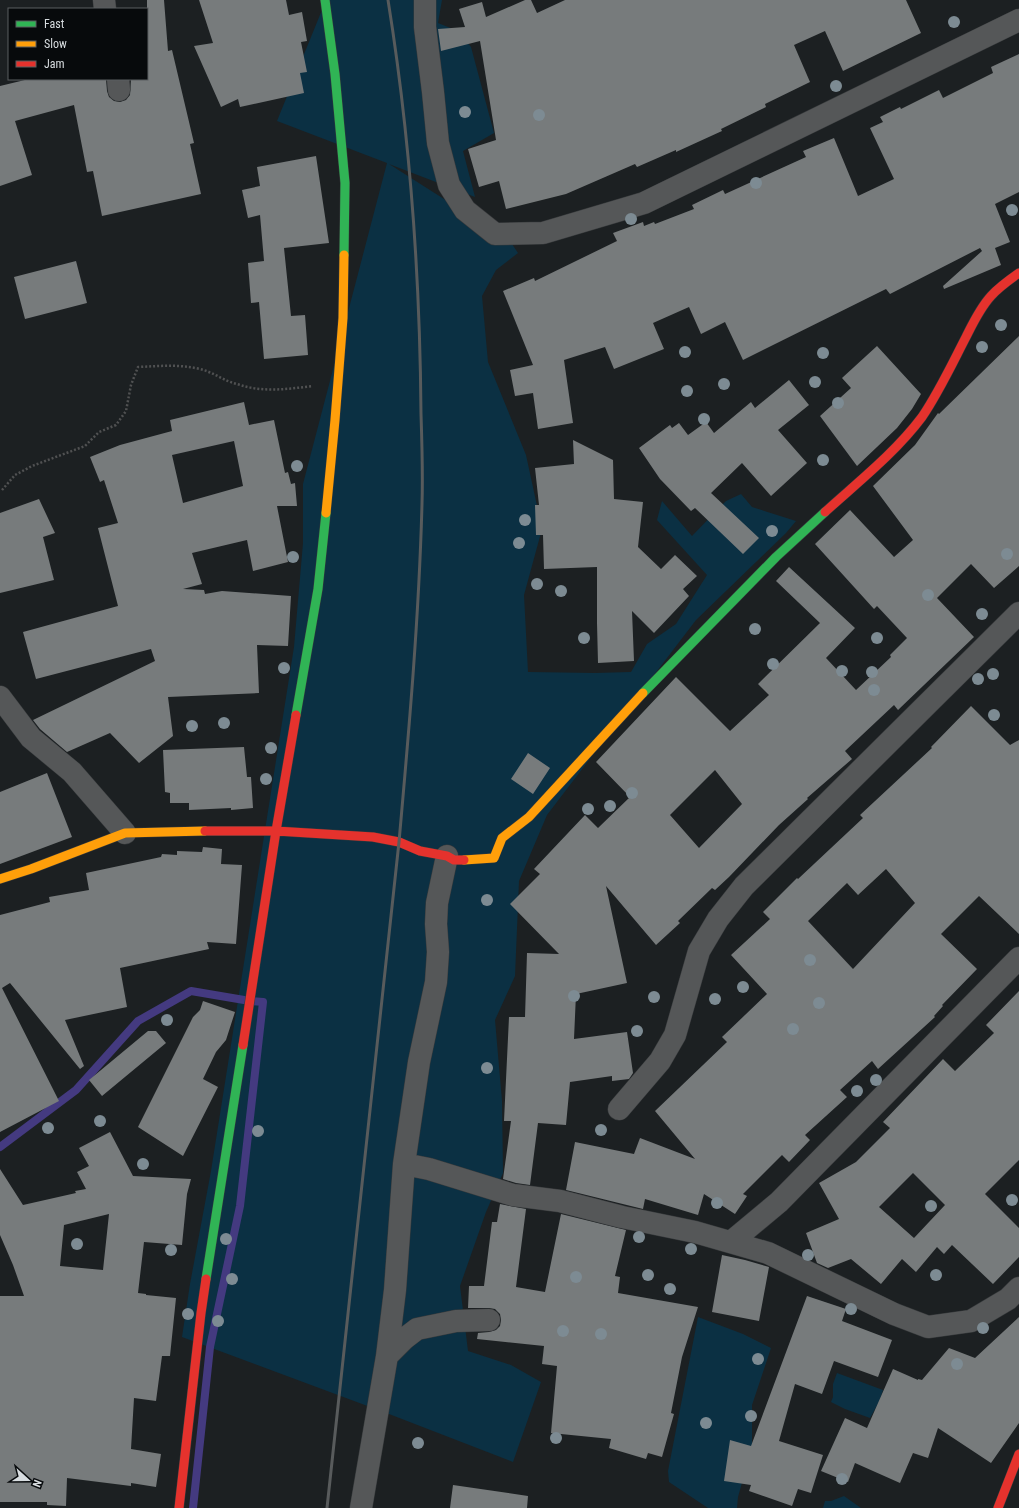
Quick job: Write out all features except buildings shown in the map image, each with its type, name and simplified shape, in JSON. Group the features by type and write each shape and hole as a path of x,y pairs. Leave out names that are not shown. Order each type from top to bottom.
{"street":[{"path":"179,1508 201,1313 276,831 318,589 343,318 345,183 335,74 325,0"},
{"path":"425,0 425,27 438,143 449,185 465,210 495,234 543,233 644,203 1019,20"},
{"path":"0,879 31,869 125,833 276,831 373,837 399,842 420,851 447,856 454,860 494,858 502,838 529,816 655,680 776,557 885,458 906,436 922,416 938,390 978,313 991,296 1004,283 1019,273"},
{"path":"619,1109 660,1061 674,1035 699,951 718,919 744,886 1019,613"},
{"path":"0,697 30,738 72,772 125,833"},
{"path":"361,1508 387,1356 395,1290 404,1164 419,1062 436,982 438,952 436,924 437,903 447,856"},
{"path":"731,1242 779,1202 1019,958"},
{"path":"404,1164 429,1169 513,1195 560,1201 622,1217 695,1232 768,1253 894,1314 928,1327 971,1321 1008,1299 1019,1288"},
{"path":"387,1356 417,1328 456,1321 489,1320"},
{"path":"998,1508 1019,1454"}],"path":[{"path":"2,490 15,475 32,466 85,446 99,432 116,425 126,411 131,385 138,367 175,365 202,369 237,384 256,388 279,390 338,382"}],"shaded area":[{"path":"326,0 442,0 438,23 458,31 471,47 494,133 463,151 475,197 389,164 510,241 518,253 496,270 482,296 488,362 526,455 542,529 524,595 528,672 631,672 647,644 676,624 707,575 657,520 662,501 692,536 726,501 741,494 752,507 796,521 786,533 696,620 547,815 519,881 515,976 495,1020 502,1101 503,1173 486,1212 460,1286 468,1351 511,1365 541,1382 513,1462 182,1337 190,1284 211,1171 294,647 303,543 303,484 387,163 277,121"},
{"path":"698,1317 743,1334 771,1348 752,1405 752,1447 738,1497 737,1508 708,1508 669,1482 668,1471"},
{"path":"837,1373 883,1390 879,1402 870,1418 831,1402 833,1397 833,1384"},
{"path":"844,1496 861,1508 823,1508 825,1501 831,1501"}],"waterway":[{"path":"0,1147 76,1090 138,1021 191,991 263,1002 240,1206 210,1347 193,1508"}],"railway":[{"path":"327,1508 399,842 413,673 421,546 422,459 419,310 416,258 408,155 396,51 388,0"}],"traffic: fast":[{"path":"325,0 335,74 345,183 344,255"},
{"path":"643,693 776,557 825,512"},
{"path":"296,715 318,589 326,513"},
{"path":"206,1279 243,1045"}],"traffic: slow":[{"path":"326,513 343,318 344,255"},
{"path":"464,860 494,858 502,838 529,817 643,693"},
{"path":"0,879 31,869 125,833 205,831"}],"traffic: jam":[{"path":"825,512 876,467 900,443 922,417 945,378 983,306 997,290 1019,273"},
{"path":"243,1045 276,831 296,715"},
{"path":"205,831 276,831 373,837 399,842 420,851 447,856 454,860 464,860"},
{"path":"179,1508 206,1279"},
{"path":"998,1508 1019,1454"}]}
